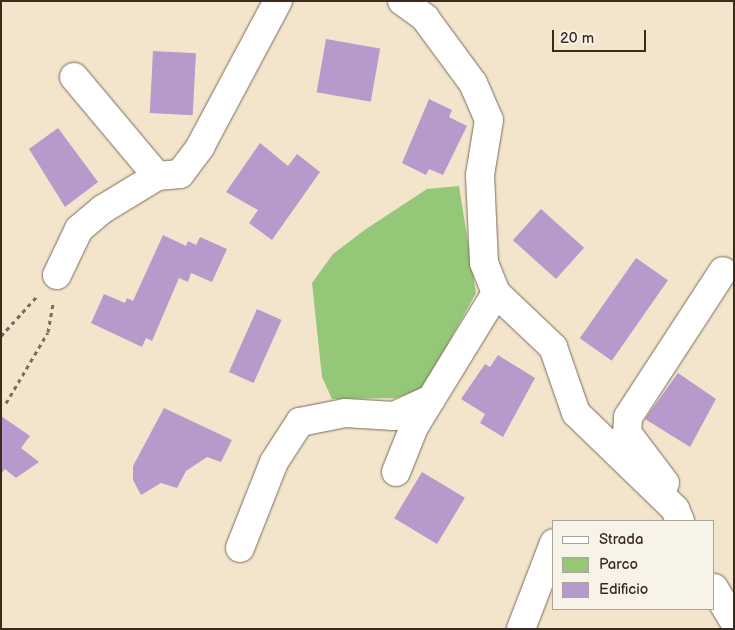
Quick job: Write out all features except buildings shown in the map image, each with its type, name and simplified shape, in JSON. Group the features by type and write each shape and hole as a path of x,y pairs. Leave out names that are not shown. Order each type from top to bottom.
{"street":[{"path":"57,275 79,229 157,176 180,174 200,147 278,1"},
{"path":"402,1 425,18 473,83 489,120 480,175 484,263 496,293 553,347 576,413 678,515"},
{"path":"74,77 157,176"},
{"path":"678,515 671,492 627,433 628,417 724,271"},
{"path":"396,472 431,399 496,293"},
{"path":"240,548 274,462 300,422 345,413 394,416 431,399"},
{"path":"521,629 552,548"},
{"path":"715,590 734,622"}],"path":[{"path":"1,336 57,275"},
{"path":"6,403 48,332 57,275"}],"green space":[{"path":"459,186 476,293 424,387 396,398 332,399 322,377 312,283 333,254 366,229 427,189"}]}
